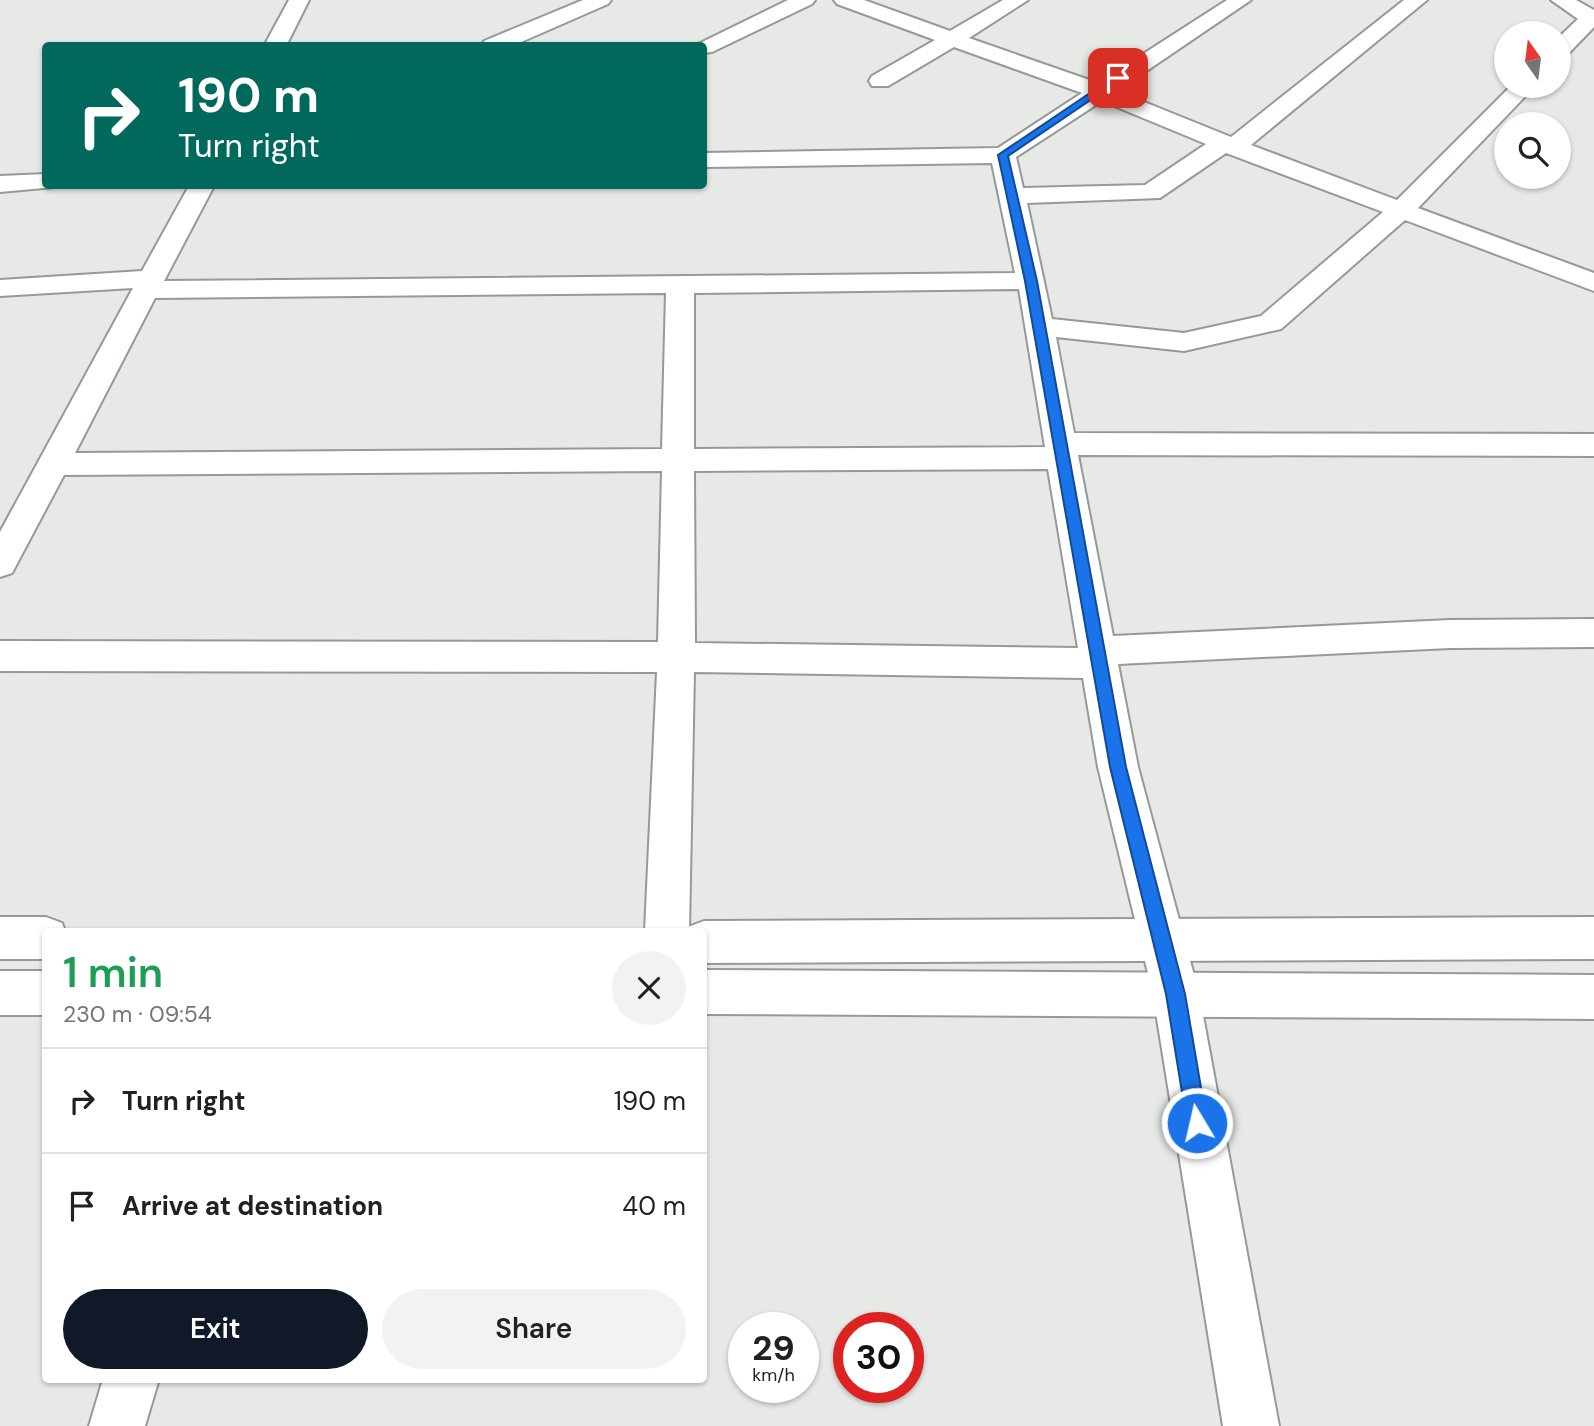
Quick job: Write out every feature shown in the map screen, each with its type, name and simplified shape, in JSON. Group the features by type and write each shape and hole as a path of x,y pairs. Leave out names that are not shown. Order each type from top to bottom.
{"street":[{"path":"277,42 299,0"},
{"path":"501,42 601,0"},
{"path":"707,46 805,0"},
{"path":"844,0 1098,91 1229,145 1592,279"},
{"path":"880,81 1018,0"},
{"path":"707,160 1003,155 1241,0"},
{"path":"1013,196 1151,193 1229,145 1418,0"},
{"path":"1561,0 1593,19 1572,38"},
{"path":"1038,326 1184,342 1271,323 1401,210 1512,98"},
{"path":"1003,155 1031,281 1118,767 1176,994 1251,1426"},
{"path":"0,184 42,182"},
{"path":"0,564 199,189"},
{"path":"0,288 1031,281"},
{"path":"667,928 676,657 680,285"},
{"path":"53,464 679,460 1060,451 1594,445"},
{"path":"0,656 1098,657 1450,634 1594,634"},
{"path":"0,938 42,938"},
{"path":"707,942 1594,938"},
{"path":"707,992 1594,997"},
{"path":"0,993 42,993"},
{"path":"117,1426 130,1383"}],"route":[{"path":"1118,78 1003,155 1031,281 1118,767 1176,994 1197,1123"}]}
